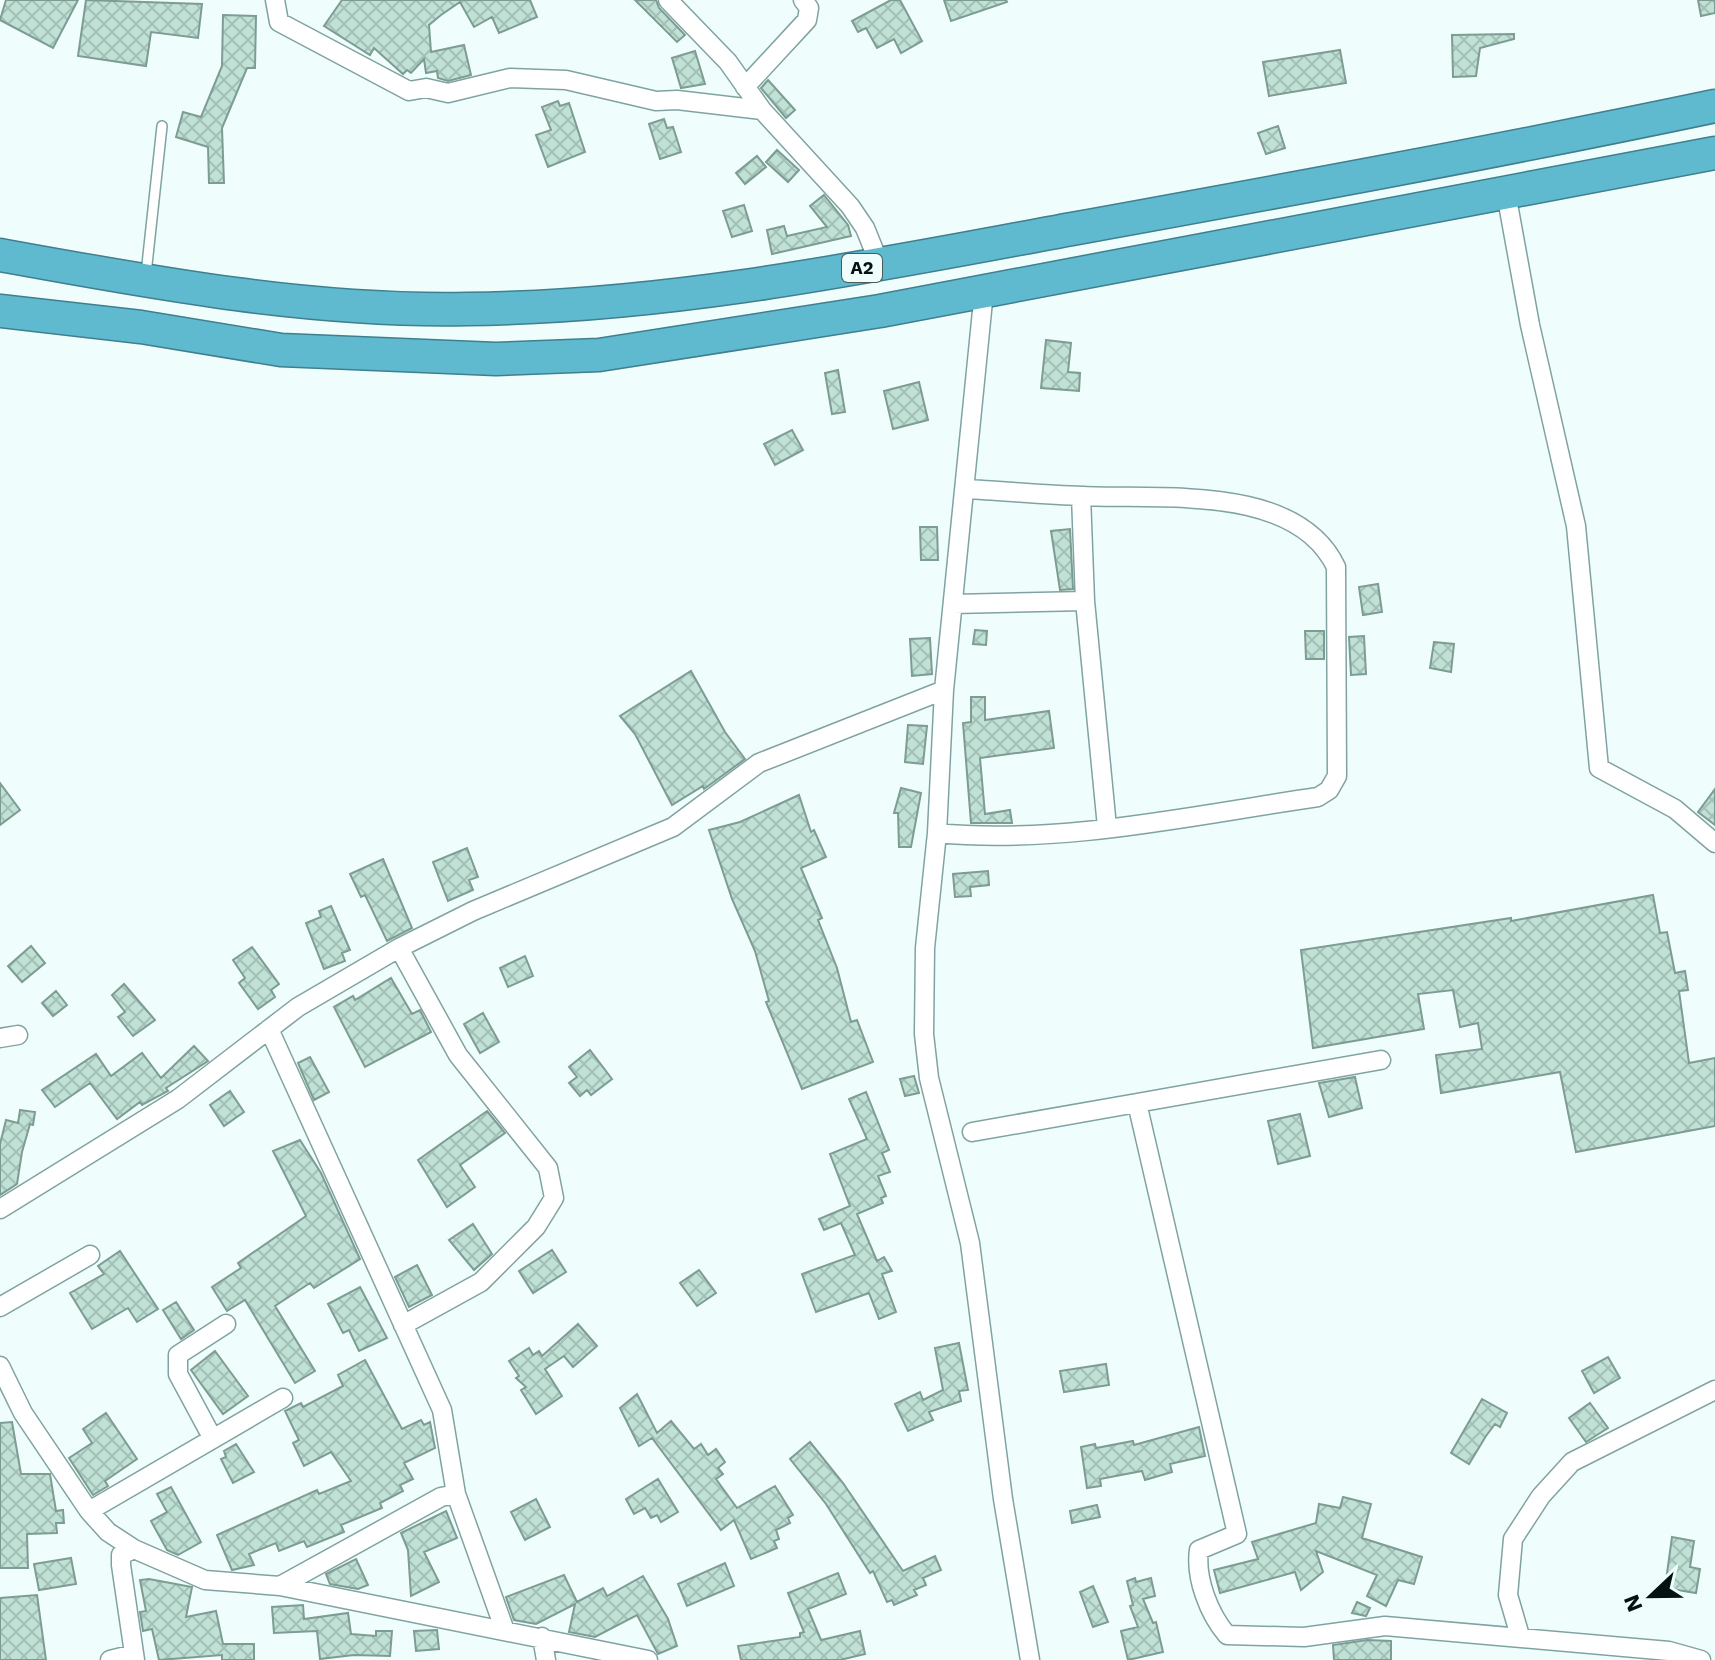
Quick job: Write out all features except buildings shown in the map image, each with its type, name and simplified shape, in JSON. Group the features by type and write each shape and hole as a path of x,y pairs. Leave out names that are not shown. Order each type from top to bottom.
{"highway":[{"name":"A2","path":"0,255 145,281 349,306 465,310 569,305 702,292 880,265 1520,147 1715,106"},
{"name":"A2","path":"0,311 141,327 281,350 496,359 599,355 984,291 1715,153"}],"street":[{"path":"275,0 279,22 409,91 426,88 448,93 510,78 566,80 656,101 677,100 762,110"},
{"path":"668,0 728,62 762,110 850,206 865,228 880,265"},
{"path":"745,87 807,20 809,8 803,0"},
{"path":"1506,193 1530,325 1576,526 1599,768 1675,809 1715,843"},
{"path":"984,291 944,690 937,833 925,948 927,1064 970,1243 1003,1499 1030,1660"},
{"path":"937,833 983,838 1107,827 1318,797 1329,790 1337,776 1336,567 1328,550 1309,533 1272,514 1207,498 1081,496 966,489"},
{"path":"1081,496 1085,601 1107,827"},
{"path":"953,604 1085,601"},
{"path":"0,1209 178,1099 298,1007 399,948 473,911 673,827 759,763 944,690"},
{"path":"399,948 458,1055 548,1168 554,1198 536,1227 481,1282 403,1325"},
{"path":"269,1029 442,1410 456,1494 504,1628"},
{"path":"972,1132 1381,1060"},
{"path":"1137,1103 1237,1534 1199,1550 1197,1566 1214,1620 1227,1635 1304,1637 1385,1626 1669,1651 1701,1660"},
{"path":"0,1307 90,1255"},
{"path":"213,1439 178,1374 178,1355 226,1324"},
{"path":"0,1366 23,1413 89,1511 108,1532 134,1549 205,1580 280,1586 504,1628 648,1660"},
{"path":"1520,1636 1508,1595 1513,1539 1541,1496 1572,1462 1715,1390"},
{"path":"89,1511 283,1398"},
{"path":"280,1586 441,1497 456,1494"},
{"path":"110,1660 135,1657 121,1565 121,1555 134,1549"},
{"path":"542,1637 546,1660"}],"lane":[{"path":"145,281 162,126"}]}
